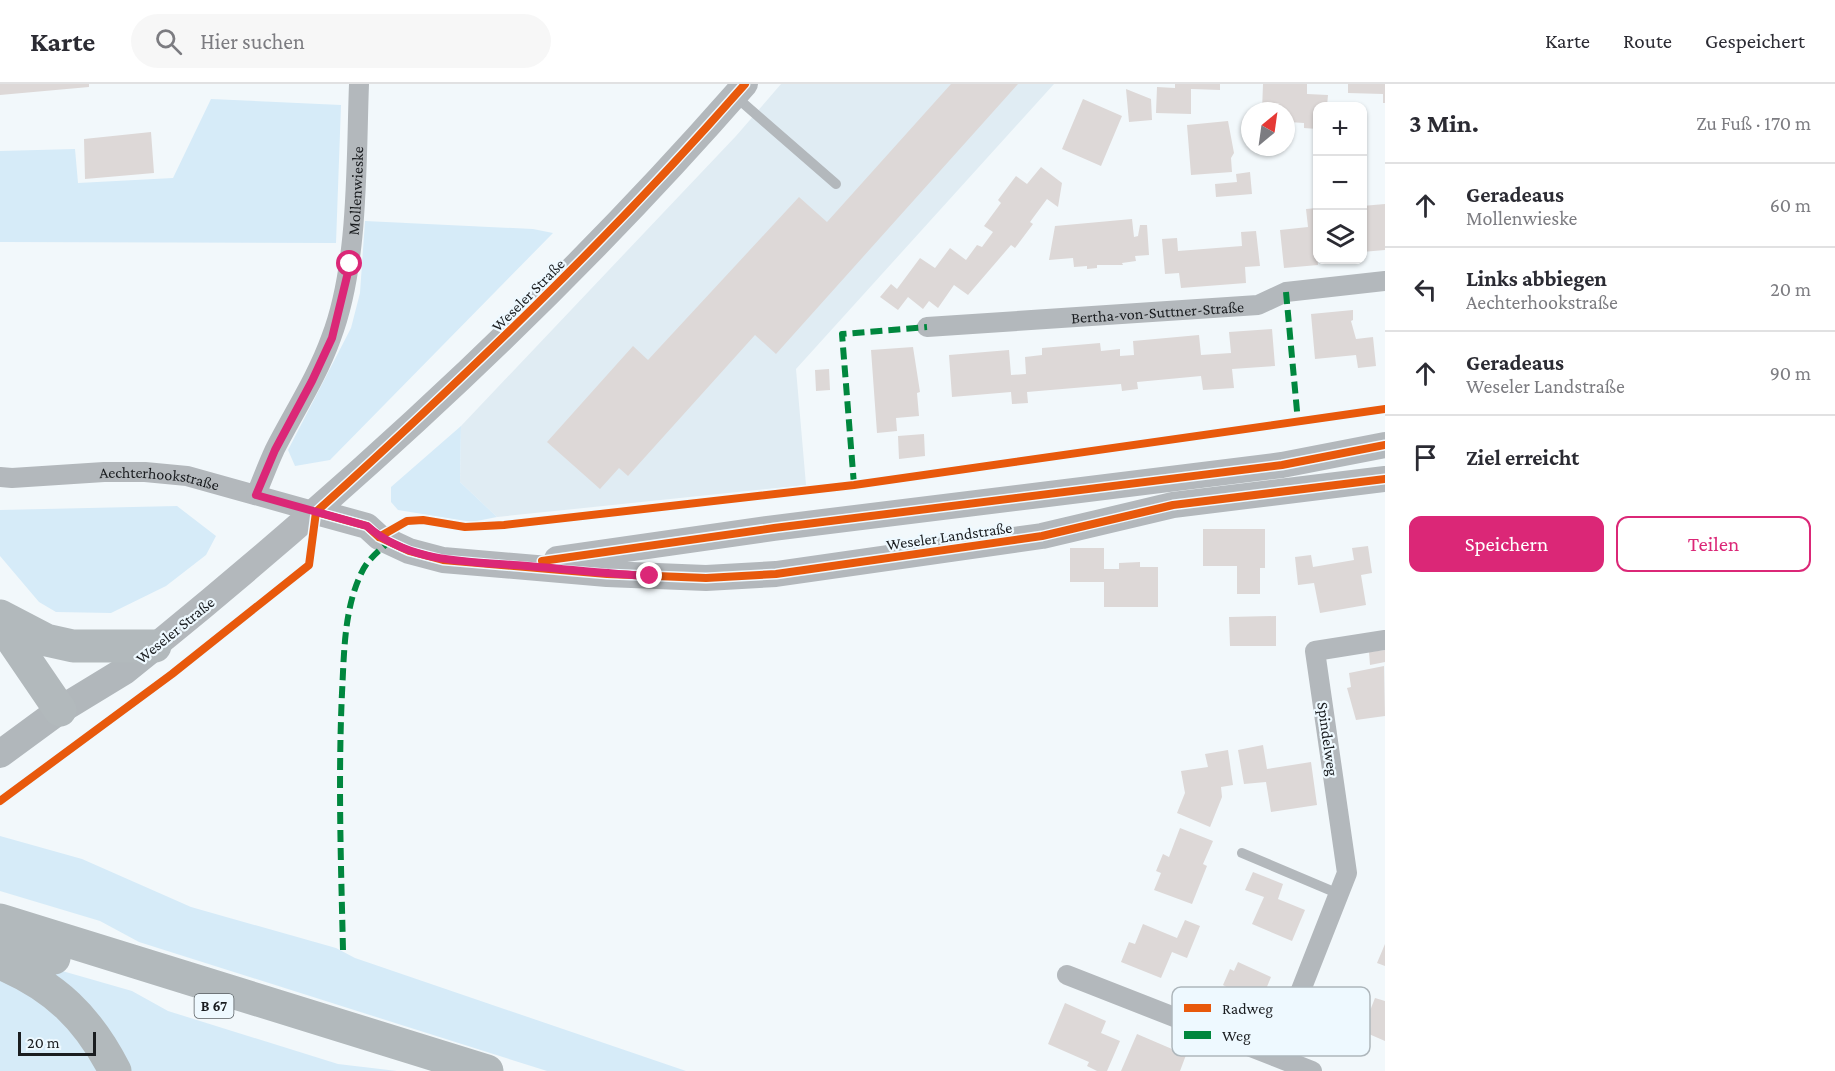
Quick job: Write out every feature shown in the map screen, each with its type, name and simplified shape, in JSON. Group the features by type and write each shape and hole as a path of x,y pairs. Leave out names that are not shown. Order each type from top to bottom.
{"highway":[{"path":"0,616 46,640 73,646 155,646"},
{"path":"0,622 60,710"},
{"name":"B 67","path":"0,921 487,1071"},
{"name":"B 67","path":"0,946 42,955 426,1071"},
{"path":"0,963 49,988 74,1010 98,1037 115,1071"}],"main road":[{"name":"Weseler Straße","path":"0,754 60,710 124,671 155,646"}],"street":[{"name":"Mollenwieske","path":"256,495 275,450 327,349 342,301 350,264 359,84"},
{"name":"Weseler Straße","path":"155,646 316,512 481,361 598,244 740,90"},
{"name":"Bertha-von-Suttner-Straße","path":"927,327 1258,305 1286,292 1385,281"},
{"name":"Weseler Landstraße","path":"512,564 705,537 1282,465 1385,445"},
{"name":"Aechterhookstraße","path":"0,477 145,472 187,476 316,512"},
{"name":"Weseler Landstraße","path":"316,512 367,526 379,537 409,551 443,560 512,564 607,574 706,578 776,574 1019,539 1173,505 1385,479"},
{"path":"705,537 706,578"},
{"name":"Spindelweg","path":"1302,987 1347,873 1315,651 1385,640"},
{"path":"1067,975 1172,1016"},
{"path":"1275,1056 1312,1071"}],"lane":[{"path":"740,90 836,184"},
{"path":"1242,853 1338,894"}],"shaded area":[{"path":"781,84 1054,84 796,369 806,485 497,517 460,482 461,426 736,136"},
{"path":"211,99 341,105 336,243 0,242 0,151 75,149 78,183 173,178"},
{"path":"365,221 533,229 553,233 330,460 295,466 288,450 351,328 360,293"},
{"path":"461,426 460,482 497,517 472,522 398,510 391,502 391,487"},
{"path":"177,506 216,536 206,555 166,586 111,613 56,612 39,602 0,556 0,510"},
{"path":"0,836 82,859 191,907 336,948 355,958 686,1071 547,1071 139,942 100,921 0,891"},
{"path":"31,962 132,991 168,1011 338,1064 397,1071 130,1071"},
{"path":"0,973 62,1011 103,1071 0,1071"}],"building":[{"path":"0,84 89,84 89,87 0,95"},
{"path":"951,84 1018,84 776,354 755,335 628,476 619,468 600,489 547,442 633,346 648,360 799,197 827,222"},
{"path":"1175,84 1220,84 1220,90 1191,89 1191,114 1156,113 1157,87 1175,88"},
{"path":"1263,84 1307,84 1307,94 1328,95 1327,102 1313,102 1313,129 1304,128 1304,123 1295,122 1295,102 1262,102"},
{"path":"1348,84 1385,84 1385,103 1383,103 1383,94 1348,93"},
{"path":"1126,89 1151,99 1152,120 1129,122"},
{"path":"1083,99 1122,116 1101,166 1062,149"},
{"path":"1228,121 1234,153 1231,158 1232,172 1191,175 1187,125"},
{"path":"151,132 154,173 85,179 84,139"},
{"path":"1041,167 1062,183 1058,207 1047,199 1030,222 1033,224 1015,248 1011,245 968,295 954,285 938,308 929,301 923,309 908,297 898,310 880,297 891,284 897,289 920,258 935,268 950,248 966,260 977,245 982,247 993,232 984,226 1001,203 998,200 1016,176 1027,184"},
{"path":"1250,172 1252,194 1216,197 1215,184 1237,182 1236,174"},
{"path":"1385,204 1385,250 1367,252 1367,206"},
{"path":"1313,208 1313,264 1318,265 1284,268 1280,230 1308,227 1306,209"},
{"path":"1132,219 1134,237 1138,236 1140,225 1147,225 1149,255 1135,256 1136,261 1122,263 1123,265 1097,265 1097,268 1087,269 1087,266 1074,267 1073,258 1049,260 1055,226"},
{"path":"1256,231 1260,266 1245,267 1246,283 1181,288 1179,273 1165,274 1162,239 1177,238 1178,251 1242,246 1241,232"},
{"path":"1353,310 1351,321 1356,339 1373,337 1376,366 1358,368 1356,355 1315,359 1311,314"},
{"path":"1272,329 1275,366 1232,369 1234,388 1203,390 1201,376 1137,382 1138,389 1122,391 1121,384 1027,392 1028,403 1012,404 1011,392 952,397 949,355 1009,350 1011,375 1026,374 1025,357 1042,355 1042,348 1100,343 1101,351 1120,349 1120,356 1134,355 1133,341 1199,335 1201,355 1231,353 1229,332"},
{"path":"913,347 920,392 917,393 919,416 896,418 897,431 877,433 871,350"},
{"path":"829,369 830,390 816,391 815,370"},
{"path":"924,434 925,456 899,459 898,436"},
{"path":"1203,529 1265,529 1265,568 1260,568 1260,594 1237,594 1237,566 1203,566"},
{"path":"1368,546 1372,573 1361,575 1366,605 1320,613 1314,583 1298,585 1295,557 1311,555 1313,567 1354,560 1352,548"},
{"path":"1070,548 1104,548 1104,569 1119,569 1119,563 1140,562 1140,567 1158,567 1158,607 1104,607 1104,582 1070,582"},
{"path":"1276,616 1276,646 1230,646 1229,617"},
{"path":"1385,650 1385,662 1370,665 1369,652"},
{"path":"1384,666 1385,716 1356,720 1347,688 1351,687 1349,673"},
{"path":"1263,745 1267,769 1311,762 1317,805 1271,812 1266,782 1244,784 1238,750"},
{"path":"1228,750 1233,785 1221,787 1222,797 1210,827 1177,813 1185,793 1181,771 1208,767 1205,754"},
{"path":"1180,828 1213,841 1203,864 1207,866 1192,904 1154,890 1161,873 1156,871 1163,854 1169,857"},
{"path":"1253,872 1283,884 1278,899 1305,910 1292,941 1252,924 1264,897 1245,890"},
{"path":"1185,920 1200,926 1187,958 1172,952 1161,978 1121,962 1129,942 1135,944 1143,924 1177,938"},
{"path":"1385,944 1385,966 1377,963"},
{"path":"1238,962 1271,977 1267,987 1226,987 1223,985 1230,969 1234,971"},
{"path":"1375,998 1385,1001 1385,1041 1370,1034 1370,1011"},
{"path":"1065,1003 1106,1021 1101,1033 1120,1041 1107,1071 1097,1071 1087,1066 1089,1062 1048,1044"},
{"path":"1137,1034 1172,1049 1172,1056 1186,1056 1180,1071 1121,1071"}],"marked path":[{"path":"1286,292 1298,422"},
{"path":"854,485 842,334 927,327"},
{"path":"343,950 340,757 346,633 351,604 362,571 372,557 389,542"}],"cycle path":[{"path":"316,512 537,304 643,196 745,84"},
{"path":"379,537 407,521 423,520 465,527 504,525 854,485 1385,409"},
{"path":"542,561 774,528 1282,465 1385,445"},
{"path":"316,512 367,526 379,537 409,551 443,560 607,574 706,578 776,574 1042,536 1173,505 1385,479"},
{"path":"0,801 172,674 309,565 316,512"}],"route":[{"path":"350,264 332,338 275,450 256,495 367,526 379,537 409,551 443,560 650,576"}]}
